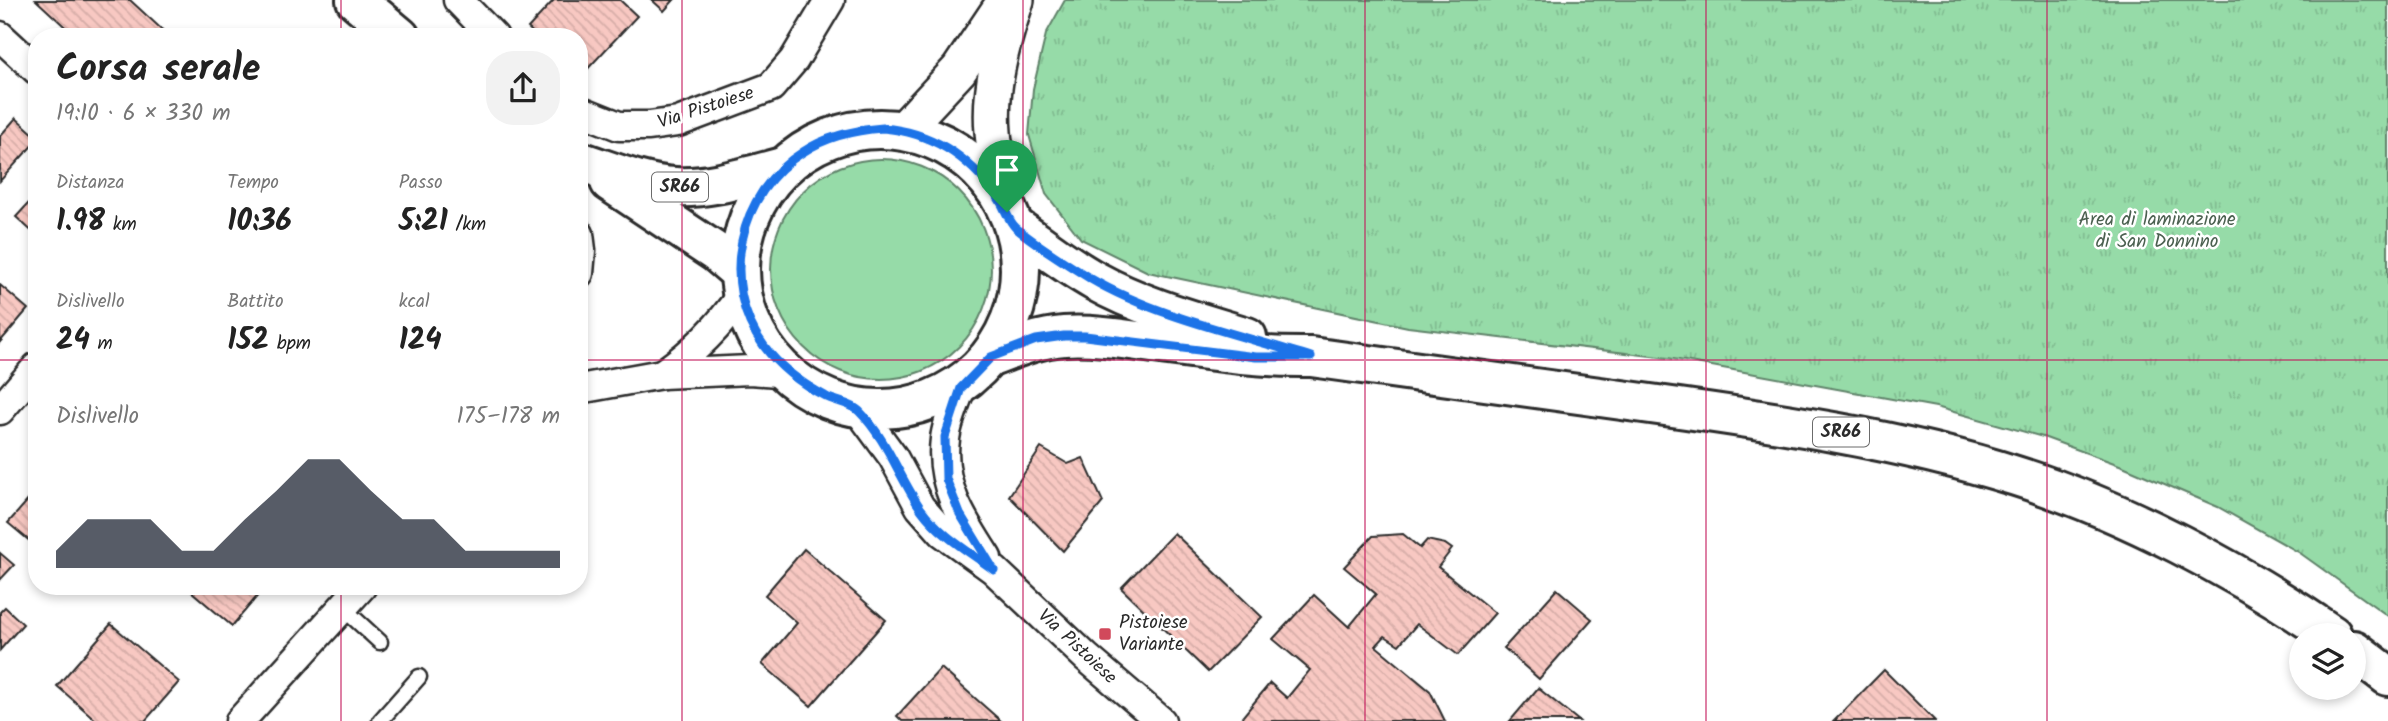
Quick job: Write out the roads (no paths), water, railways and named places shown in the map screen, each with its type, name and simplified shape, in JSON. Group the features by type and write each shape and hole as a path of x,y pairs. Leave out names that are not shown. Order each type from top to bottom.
{"main road":[{"path":"356,0 389,28"},
{"name":"Via Pistoiese","path":"588,168 717,253 739,283 752,325 762,344 790,373 827,397 857,408 887,410 909,407 933,401 961,388 991,357 1011,316 1020,279 1018,243 1011,219 981,174 966,161 924,136 903,130 860,129 801,152 783,167 760,194 742,237 739,283"},
{"name":"Via Pistoiese","path":"588,165 634,179 675,187 718,183 783,167"},
{"name":"SR66","path":"1011,219 1073,267 1118,292 1171,314 1311,357"},
{"name":"SR66","path":"991,357 1036,340 1085,336 1256,357 1311,357 1853,434 1969,461 2082,500 2220,568 2312,623"},
{"path":"2366,659 2388,676"}],"street":[{"path":"458,0 485,28"},
{"name":"Via Pistoiese","path":"588,114 619,126 649,127 678,121 771,87 794,60 830,0"},
{"path":"903,130 959,69 1006,0"},
{"path":"1011,219 993,135 993,101 1001,49 1016,0"},
{"path":"0,36 28,62"},
{"path":"662,374 691,354 716,331 739,283"},
{"path":"588,387 662,374 750,370 790,373"},
{"path":"0,410 28,377"},
{"name":"Via Pistoiese","path":"961,388 945,437 946,479 960,514 994,570"},
{"name":"Via Pistoiese","path":"857,408 893,457 929,519 943,533 994,570 1086,657 1161,721"},
{"path":"240,721 354,595"}],"lane":[{"path":"342,608 380,642"},
{"path":"380,721 419,677"}],"place":[{"name":"Pistoiese Variante","path":"1105,634"}],"park label":[{"name":"Area di laminazione di San Donnino","path":"2157,231"}]}
